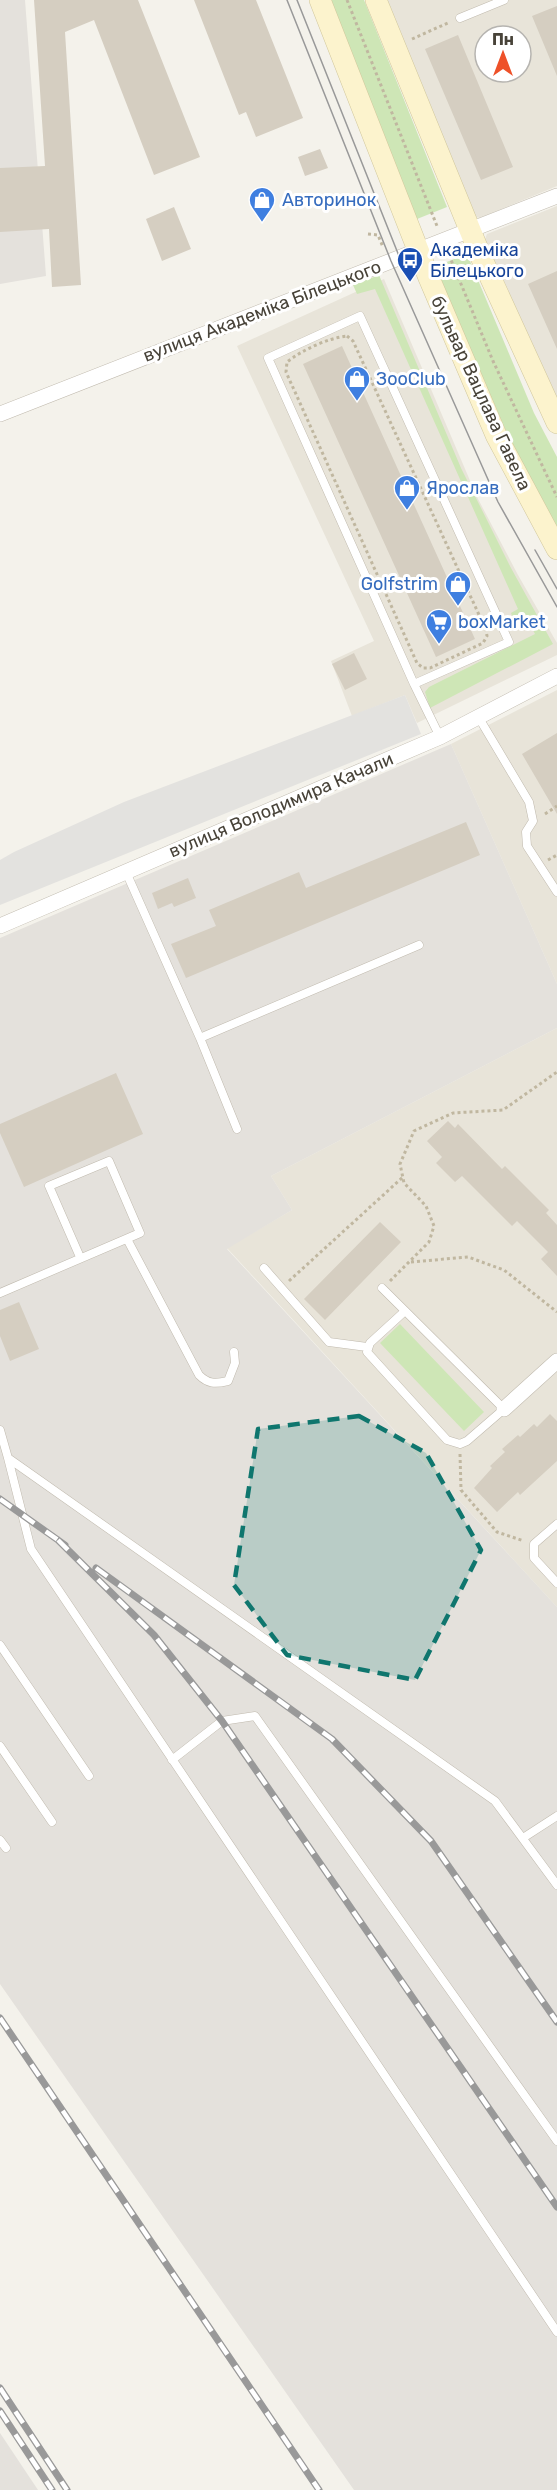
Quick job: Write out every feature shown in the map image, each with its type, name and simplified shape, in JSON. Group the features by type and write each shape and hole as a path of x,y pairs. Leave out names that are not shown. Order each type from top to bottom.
{"main road":[{"name":"бульвар Вацлава Гавела","path":"320,0 417,251 496,435 557,549"},
{"path":"377,0 470,231 557,423"}],"street":[{"name":"вулиця Академіка Білецького","path":"0,414 557,196"},
{"name":"вулиця Володимира Качали","path":"0,926 440,737 557,676"},
{"path":"504,1409 557,1362"}],"lane":[{"path":"460,18 504,0"},
{"path":"414,684 509,642 360,316 268,358 414,684 440,737"},
{"path":"479,718 529,802 533,821 526,832 526,846 557,892"},
{"path":"126,872 200,1038 237,1129"},
{"path":"200,1038 418,945"},
{"path":"0,1293 140,1233 109,1161 50,1186 80,1257"},
{"path":"127,1239 199,1375 215,1384 228,1381 235,1363 234,1352"},
{"path":"264,1268 329,1342 367,1347"},
{"path":"382,1288 504,1409 467,1441 460,1444 447,1440 369,1356 367,1347 369,1343 405,1311"},
{"path":"0,1430 32,1549 557,2332"},
{"path":"8,1458 495,1801 557,1885"},
{"path":"557,1524 534,1544 534,1558 557,1583"},
{"path":"0,1645 89,1776"},
{"path":"172,1760 222,1721 255,1716 557,2141"},
{"path":"0,1746 52,1822"},
{"path":"522,1838 557,1816"},
{"path":"0,1840 6,1848"}],"path":[{"path":"407,42 460,18"},
{"path":"368,234 378,235"},
{"path":"347,336 353,341 486,630 487,636 483,643 430,668 423,668 417,663 286,372 287,362 293,357 338,337 347,336"},
{"path":"382,1288 429,1242 434,1226 426,1206 404,1183 400,1164 414,1131 453,1113 503,1110 557,1072"},
{"path":"281,1288 403,1177"},
{"path":"409,1262 468,1257 477,1260 504,1270 557,1312"},
{"path":"460,1444 461,1490 497,1532 534,1544"}],"highlighted area":[{"path":"359,1416 426,1453 481,1550 415,1680 287,1655 234,1585 258,1429"}],"shaded area":[{"path":"0,0 25,0 46,276 0,284"},
{"path":"384,0 557,0 557,186 480,218 471,216"},
{"path":"557,206 557,401 484,242 487,234"},
{"path":"384,279 477,497 557,643 557,655 417,723 405,695 352,716 331,661 374,641 237,346"},
{"path":"557,690 557,984 451,744"},
{"path":"405,695 421,734 0,905 0,860 14,852 124,802"},
{"path":"451,744 557,984 557,1028 271,1176 292,1210 227,1249 557,1607 557,2490 354,2490 0,1984 0,938"},
{"path":"557,1028 557,1607 227,1248 292,1210 271,1176"},
{"path":"0,2433 38,2490 0,2490"}],"green space":[{"path":"329,0 364,0 447,207 417,219"},
{"path":"467,254 534,413 557,457 557,532 506,431 434,267"},
{"path":"379,275 461,468 511,568 553,644 430,708 425,692 429,687 535,634 526,617 514,621 511,613 518,609 375,289 357,294 353,285"},
{"path":"400,1324 484,1412 464,1431 380,1343"}],"building":[{"path":"34,0 138,0 200,157 154,175 94,20 65,32 81,285 52,287 49,229 0,232 0,168 45,166"},
{"path":"194,0 256,0 303,118 256,137 246,112 239,115"},
{"path":"557,6 557,76 532,16"},
{"path":"458,35 473,71 473,84 478,84 513,167 481,180 425,49"},
{"path":"320,149 328,168 305,176 298,157"},
{"path":"174,207 191,249 162,261 146,219"},
{"path":"557,271 557,349 528,284"},
{"path":"342,346 475,639 436,657 303,364"},
{"path":"354,653 367,679 345,690 332,664"},
{"path":"557,733 557,814 522,754"},
{"path":"466,822 480,855 186,978 171,944 216,926 209,910 299,872 306,888"},
{"path":"188,878 196,898 174,907 172,903 158,909 152,893"},
{"path":"116,1073 143,1134 24,1187 0,1133 0,1124"},
{"path":"448,1121 455,1128 458,1124 502,1169 505,1166 549,1210 546,1213 557,1225 557,1276 541,1259 548,1252 517,1221 512,1226 462,1176 455,1182 436,1163 442,1157 427,1141"},
{"path":"380,1222 401,1242 325,1320 304,1299"},
{"path":"19,1302 39,1349 10,1361 0,1336 0,1310"},
{"path":"550,1414 557,1421 557,1461 520,1495 518,1492 497,1512 474,1488 492,1468 490,1466 505,1452 502,1449 534,1424 537,1427"}],"tram line":[{"path":"287,0 391,261 498,502 557,607"},
{"path":"297,0 401,261"},
{"path":"535,550 557,589"}],"railway":[{"path":"0,1499 65,1545"},
{"path":"58,1540 154,1635 222,1721 557,2207"},
{"path":"96,1568 332,1739 431,1841 557,2022"},
{"path":"0,2018 319,2490"},
{"path":"0,2388 67,2490"},
{"path":"0,2411 52,2490"}],"place":[{"name":"Авторинок","path":"262,223"},
{"name":"Академіка Білецького","path":"410,283"},
{"name":"ЗооClub","path":"357,402"},
{"name":"Ярослав","path":"407,511"},
{"name":"Golfstrim","path":"458,607"},
{"name":"boxMarket","path":"439,645"}]}
